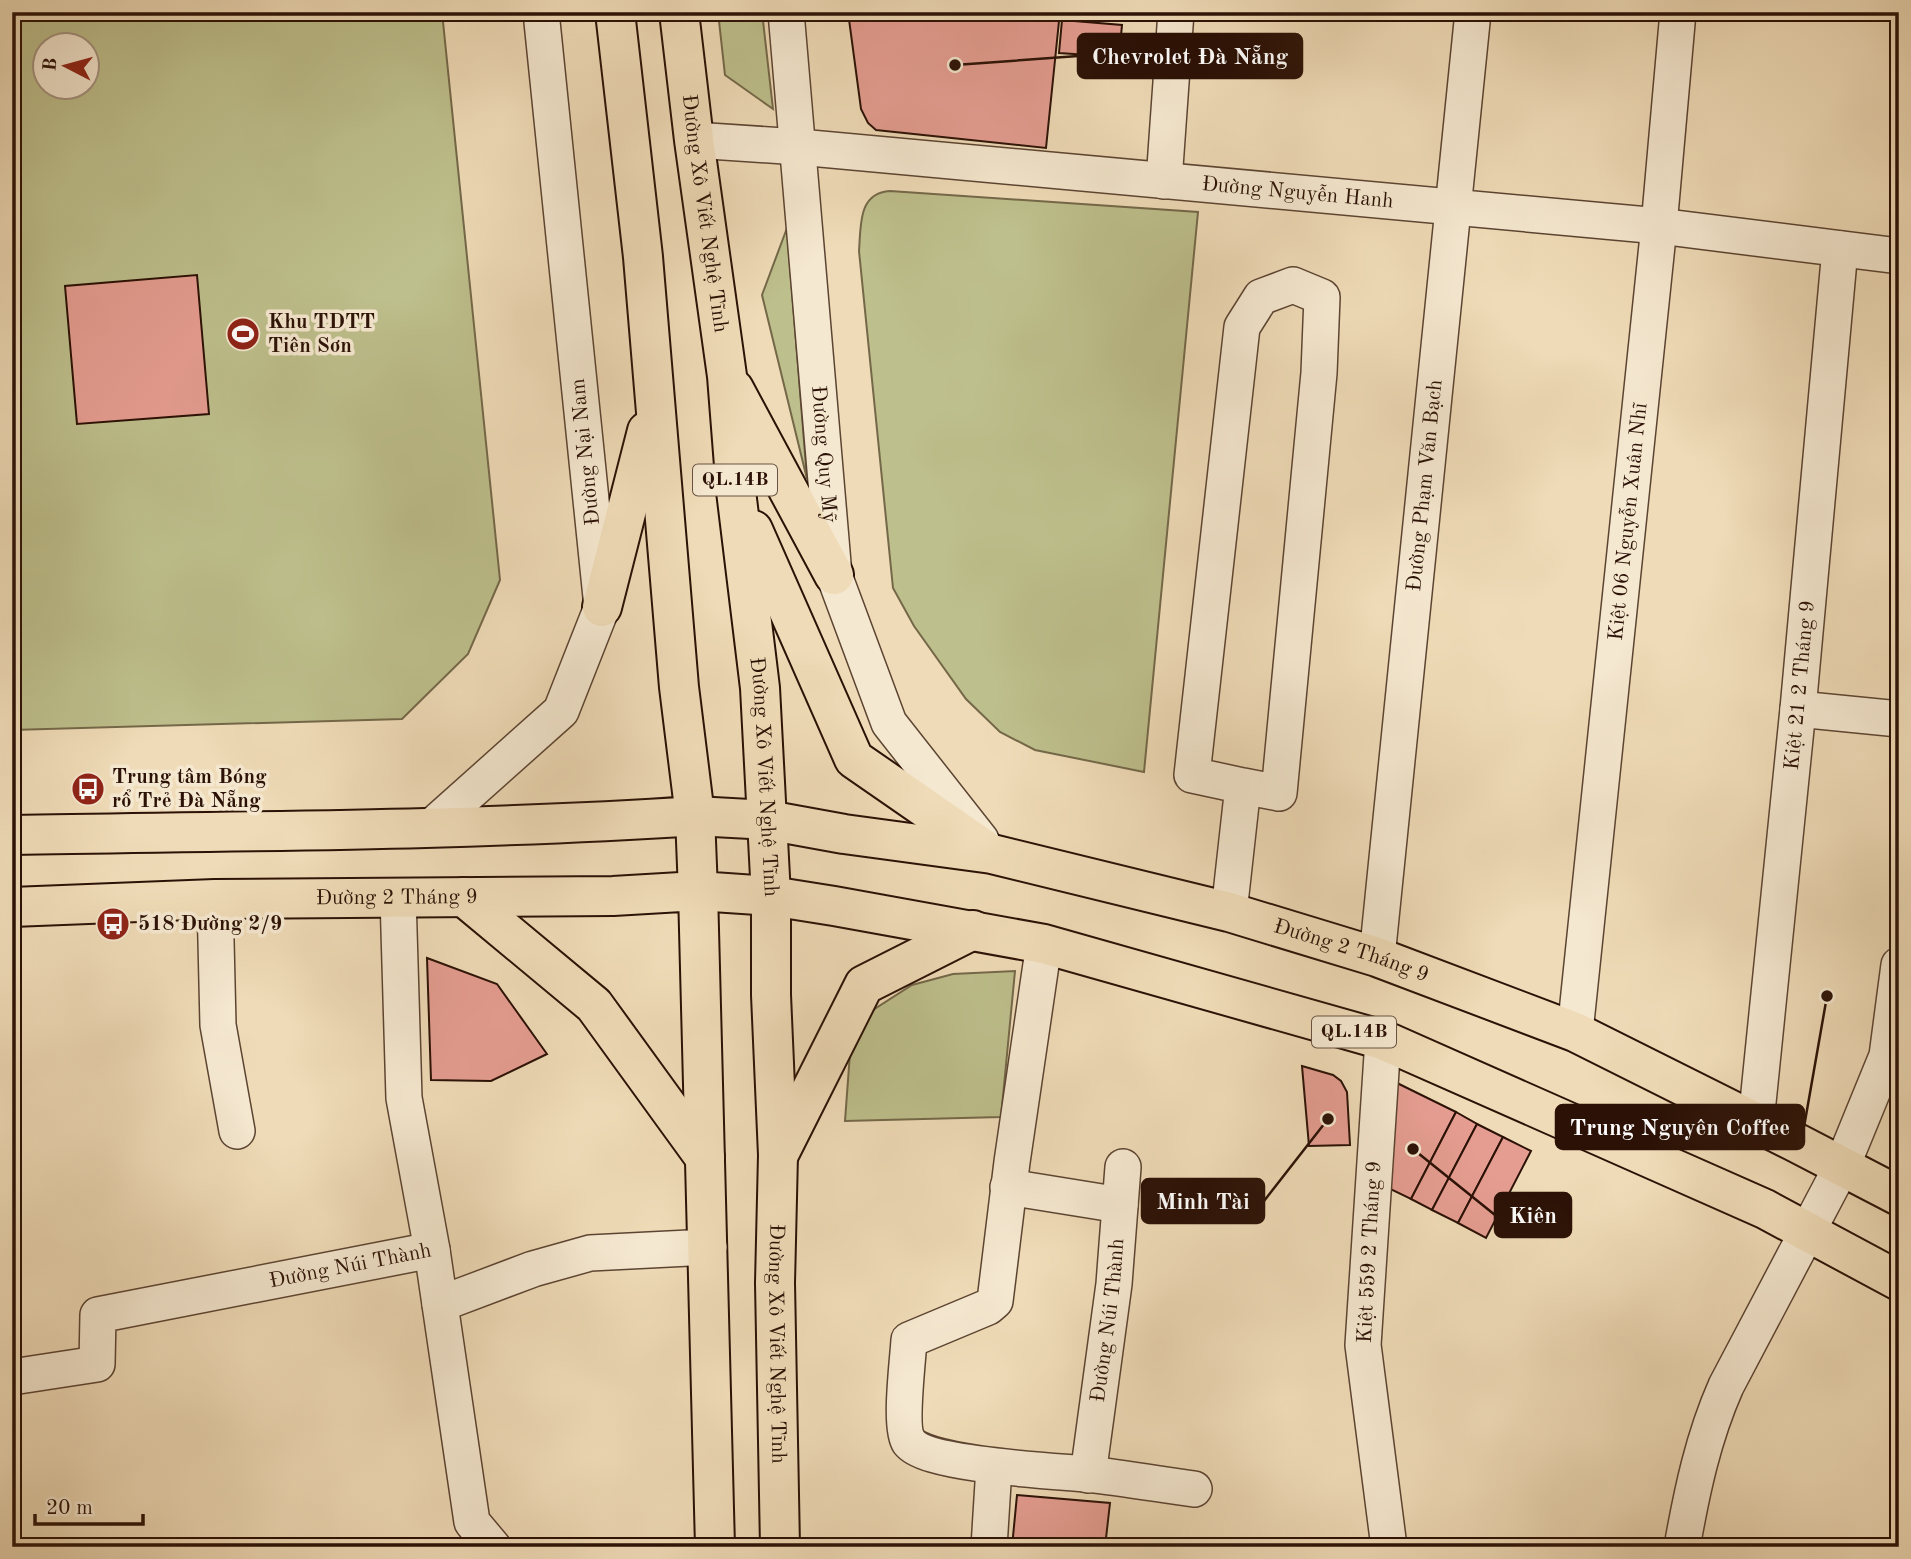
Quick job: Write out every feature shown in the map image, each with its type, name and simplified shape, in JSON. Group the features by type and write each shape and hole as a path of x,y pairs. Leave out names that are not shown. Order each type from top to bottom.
{"main road":[{"path":"603,12 619,51"},
{"name":"QL.14B","path":"615,12 643,257 679,687 695,816"},
{"name":"Đường Xô Viết Nghệ Tĩnh","path":"679,12 727,376 736,491 760,688 771,896 771,995 778,1156 775,1283 780,1547"},
{"path":"727,376 834,576"},
{"path":"602,607 654,402"},
{"path":"736,491 854,759 992,854"},
{"path":"12,835 429,828 695,816 709,1247 715,1547"},
{"name":"Đường 2 Tháng 9","path":"695,816 767,820 844,834 992,854 1229,912 1377,957 1575,1032 1899,1196"},
{"name":"QL.14B","path":"698,891 771,896 1044,944 1382,1040 1765,1209 1899,1281"},
{"name":"Đường 2 Tháng 9","path":"12,907 215,899 612,896 698,891"},
{"path":"464,897 594,1005 705,1158"},
{"path":"778,1156 864,985 973,930"}],"street":[{"name":"Đường Nại Nam","path":"429,828 561,711 602,607 541,12"},
{"name":"Đường Quy Mỹ","path":"786,12 834,576 889,723 992,854"},
{"path":"1164,181 1176,12"},
{"name":"Đường Phạm Văn Bạch","path":"1377,957 1473,12"},
{"name":"Kiệt 06 Nguyễn Xuân Nhĩ","path":"1575,1032 1659,226 1678,12"},
{"name":"Đường Nguyễn Hanh","path":"694,140 799,147 1453,206 1659,226 1899,256"},
{"name":"Kiệt 21 2 Tháng 9","path":"1756,1122 1798,709 1840,249"},
{"path":"1293,285 1322,297 1319,373 1279,793 1243,786 1192,775 1242,327 1261,297 1293,285"},
{"path":"1798,709 1899,719"},
{"path":"1229,912 1243,786"},
{"path":"398,897 404,1098 432,1250"},
{"path":"215,899 218,1025 237,1131"},
{"path":"1044,944 995,1301 988,1307 909,1340 905,1436 911,1445 926,1452 994,1467 1088,1475 1194,1489"},
{"path":"1682,1547 1698,1464 1712,1418 1726,1386 1842,1166 1887,1056 1899,965"},
{"name":"Kiệt 559 2 Tháng 9","path":"1382,1040 1363,1345 1389,1547"},
{"name":"Đường Núi Thành","path":"1088,1475 1114,1284 1123,1167"},
{"path":"1009,1187 1120,1205"},
{"path":"440,1304 533,1269 590,1253 709,1247"},
{"name":"Đường Núi Thành","path":"12,1377 97,1364 98,1315 432,1250 472,1522 493,1547"},
{"path":"989,1547 994,1467"}],"green space":[{"name":"Khu TDTT Tiên Sơn","path":"12,12 442,12 500,580 468,654 402,719 12,730"},
{"path":"718,12 762,12 773,109 725,75"},
{"path":"890,191 1198,212 1144,772 1035,750 1000,732 966,699 914,626 893,588 859,251 861,221 867,204 880,193"},
{"path":"787,228 807,479 762,295"},
{"path":"1015,971 1001,1117 845,1121 850,1053 873,1010 912,985 953,974"}],"building":[{"path":"848,12 1035,12 1034,20 1059,21 1046,148 876,130 868,123 861,109"},
{"path":"1062,20 1122,25 1119,57 1059,53"},
{"path":"197,275 209,414 77,424 65,286"},
{"path":"427,958 497,984 547,1054 491,1081 431,1080"},
{"path":"1302,1066 1333,1075 1341,1081 1347,1092 1350,1145 1309,1146"},
{"path":"1397,1083 1456,1112 1411,1199 1384,1186"},
{"path":"1456,1112 1477,1124 1432,1210 1411,1199"},
{"path":"1477,1124 1503,1137 1458,1223 1432,1210"},
{"path":"1503,1137 1531,1151 1486,1238 1458,1223"},
{"path":"1017,1495 1110,1503 1105,1547 1012,1547"}],"place":[{"name":"Chevrolet Đà Nẵng","path":"955,65"},
{"name":"Khu TDTT Tiên Sơn","path":"243,334"},
{"name":"Trung tâm Bóng rổ Trẻ Đà Nẵng","path":"88,789"},
{"name":"518 Đường 2/9","path":"113,924"},
{"name":"Trung Nguyên Coffee","path":"1827,996"},
{"name":"Minh Tài","path":"1328,1119"},
{"name":"Kiên","path":"1413,1149"}]}
